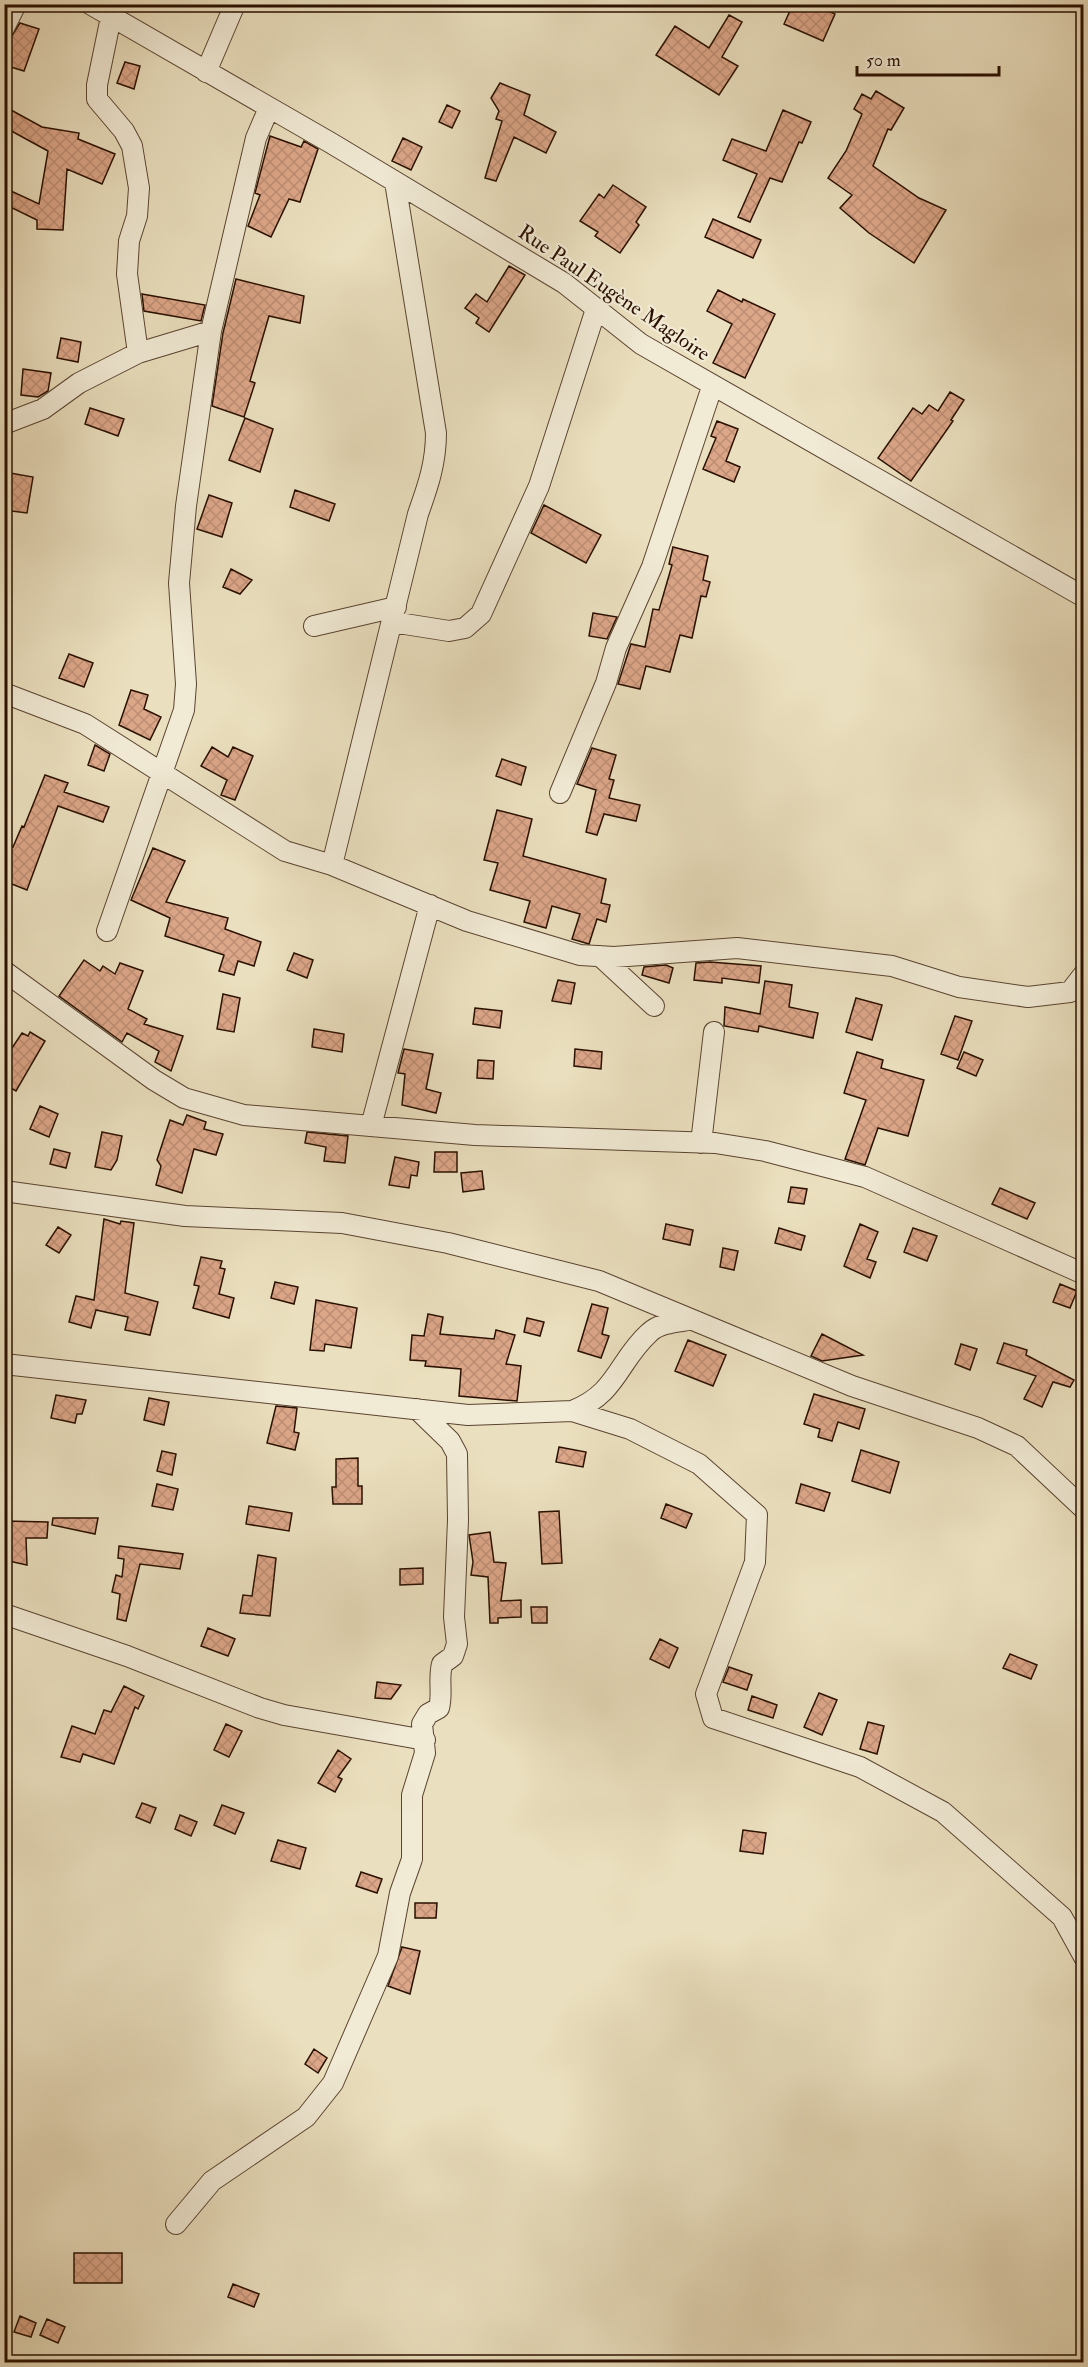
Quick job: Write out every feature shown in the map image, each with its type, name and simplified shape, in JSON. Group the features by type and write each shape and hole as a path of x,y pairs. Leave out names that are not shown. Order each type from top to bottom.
{"street":[{"path":"4,28 16,4"},
{"name":"Rue Paul Eugène Magloire","path":"90,4 564,283 641,345 1083,597"},
{"path":"206,72 235,4"},
{"path":"111,16 97,85 98,99 124,131 132,146 139,188 138,207 129,242 126,274 138,353"},
{"path":"107,931 164,773 184,710 186,684 179,583 186,506 211,331 256,138 268,108"},
{"path":"332,865 418,514 433,474 436,433 395,182"},
{"path":"314,626 394,615 449,631 465,628 481,614 539,486 596,309"},
{"path":"4,424 43,409 79,383 138,353 211,331"},
{"path":"560,792 606,683 616,648 652,567 712,387"},
{"path":"4,693 86,724 285,851 332,865 467,921 580,955 600,956 737,948 892,966 959,987 1028,997 1070,993 1083,974"},
{"path":"370,1126 430,905"},
{"path":"600,956 654,1006"},
{"path":"4,971 153,1080 184,1098 244,1115 475,1135 701,1143 765,1151 865,1177 1083,1274"},
{"path":"701,1143 714,1032"},
{"path":"4,1191 185,1216 342,1223 448,1243 599,1281 688,1320 852,1386 978,1428 1017,1446 1083,1509"},
{"path":"4,1364 468,1415 572,1411 588,1405 607,1390 649,1333 660,1326 688,1320"},
{"path":"176,2224 212,2181 306,2117 333,2083 388,1956 400,1893 412,1859 411,1795 425,1753 422,1724 428,1714 439,1708 442,1697 438,1678 442,1664 453,1656 456,1644 454,1617 458,1520 457,1454 450,1441 417,1409"},
{"path":"572,1411 630,1429 699,1464 757,1515 755,1562 705,1694 712,1718 764,1732 860,1767 944,1812 1062,1917 1083,1957"},
{"path":"4,1614 127,1656 260,1708 284,1715 424,1740"}],"building":[{"path":"793,4 814,4 835,14 823,41 784,24"},
{"path":"729,15 742,22 722,57 738,66 719,95 656,55 675,26 709,48"},
{"path":"20,23 39,29 24,71 4,65 11,37"},
{"path":"125,62 140,66 134,89 117,83"},
{"path":"500,83 530,95 524,115 556,132 546,153 514,137 496,181 485,178 502,121 496,119 499,111 491,98"},
{"path":"876,91 904,108 891,130 888,129 873,166 919,198 946,210 914,263 869,233 840,208 852,195 828,178 846,151 862,114 854,109 862,94 871,99"},
{"path":"447,105 460,111 452,128 439,122"},
{"path":"11,110 42,127 79,133 78,139 115,154 102,184 67,169 63,230 37,229 37,220 4,204 11,191 39,204 48,151 4,127 4,121"},
{"path":"783,110 811,122 802,143 799,142 782,182 770,178 750,222 738,217 757,174 723,160 732,139 766,151"},
{"path":"270,136 301,147 304,141 318,149 300,202 289,199 271,237 248,226 260,195 255,193"},
{"path":"403,138 422,147 411,170 392,161"},
{"path":"613,185 646,207 636,222 639,225 620,253 595,236 598,232 580,221 599,194 604,198"},
{"path":"713,219 761,240 753,258 705,237"},
{"path":"509,266 525,275 489,332 476,323 479,318 465,308 476,294 487,302"},
{"path":"236,279 304,296 300,323 269,316 250,381 255,383 244,417 212,406 223,333"},
{"path":"718,290 775,314 745,378 713,363 732,324 707,311"},
{"path":"142,294 205,305 201,321 144,311"},
{"path":"61,338 81,342 78,362 57,358"},
{"path":"23,369 51,373 48,391 38,397 21,395"},
{"path":"950,392 964,400 951,420 953,421 911,481 878,458 913,408 922,414 929,405 938,411"},
{"path":"90,408 124,419 118,436 85,424"},
{"path":"245,418 273,429 260,472 229,460"},
{"path":"717,421 738,429 726,461 740,467 734,482 703,469 716,438 711,436"},
{"path":"10,473 33,477 27,513 4,510"},
{"path":"295,490 335,504 329,521 290,507"},
{"path":"209,495 232,503 222,537 197,529"},
{"path":"544,505 601,535 586,563 531,533"},
{"path":"673,547 708,556 703,580 710,582 706,597 701,596 692,638 680,635 670,672 646,666 640,689 618,684 631,644 645,647 653,609 659,610 672,565 669,564"},
{"path":"231,569 252,580 240,594 223,587"},
{"path":"593,613 617,617 607,639 589,636"},
{"path":"69,654 93,663 84,687 59,678"},
{"path":"131,690 148,695 144,709 161,717 150,740 119,725"},
{"path":"95,745 110,754 104,771 88,765"},
{"path":"212,747 228,757 233,747 253,756 235,800 221,795 227,780 201,766"},
{"path":"592,748 616,755 609,779 614,780 609,798 640,805 636,821 604,814 597,835 586,832 596,790 577,784"},
{"path":"502,759 526,767 521,785 496,776"},
{"path":"45,775 68,783 64,792 109,807 103,822 58,806 27,890 4,881 4,844 13,847 22,826 24,827"},
{"path":"497,810 532,819 523,856 606,879 601,903 610,905 606,922 597,919 589,944 572,939 580,914 552,906 546,928 524,922 530,901 490,890 498,863 484,860"},
{"path":"153,848 185,861 166,902 228,918 225,929 261,942 254,966 238,961 234,975 219,971 224,955 165,936 170,918 131,900"},
{"path":"294,953 313,960 307,978 287,970"},
{"path":"84,960 100,971 103,966 115,974 120,963 143,971 128,1009 147,1019 144,1024 183,1036 171,1071 155,1062 159,1051 127,1033 122,1042 59,996"},
{"path":"696,963 761,966 759,983 722,978 722,983 694,980"},
{"path":"666,965 673,968 669,983 642,975 644,967"},
{"path":"558,980 575,983 571,1004 552,1001"},
{"path":"765,981 792,985 789,1007 818,1013 813,1038 759,1026 758,1032 724,1026 725,1007 760,1014"},
{"path":"223,994 240,998 234,1032 217,1029"},
{"path":"856,998 882,1005 872,1040 846,1032"},
{"path":"475,1008 502,1011 500,1028 473,1024"},
{"path":"955,1016 972,1021 958,1060 941,1054"},
{"path":"314,1029 344,1034 342,1052 312,1047"},
{"path":"30,1032 45,1041 16,1091 4,1084 4,1060 22,1033 28,1036"},
{"path":"404,1049 433,1054 426,1089 441,1093 436,1113 402,1105 405,1074 398,1073"},
{"path":"575,1049 602,1052 601,1069 574,1066"},
{"path":"857,1052 883,1060 881,1068 924,1080 908,1136 878,1128 865,1165 845,1159 866,1100 844,1093"},
{"path":"964,1052 983,1060 976,1076 957,1068"},
{"path":"478,1060 494,1061 493,1079 477,1078"},
{"path":"40,1106 58,1114 49,1137 30,1129"},
{"path":"187,1115 206,1122 204,1129 223,1134 216,1155 194,1149 182,1193 156,1185 161,1166 157,1160 170,1120 183,1125"},
{"path":"102,1132 122,1136 117,1160 111,1170 95,1167"},
{"path":"307,1132 348,1136 345,1163 324,1161 326,1147 305,1143"},
{"path":"54,1149 70,1153 66,1168 50,1164"},
{"path":"435,1152 457,1152 457,1172 434,1172"},
{"path":"395,1157 419,1162 417,1176 411,1175 409,1188 389,1185"},
{"path":"482,1171 484,1189 463,1192 461,1173"},
{"path":"791,1187 807,1189 804,1204 788,1202"},
{"path":"1000,1188 1035,1203 1027,1219 992,1204"},
{"path":"104,1219 120,1224 121,1221 134,1223 125,1293 158,1302 150,1335 125,1330 128,1317 96,1310 91,1328 69,1322 76,1296 94,1300"},
{"path":"666,1224 693,1230 690,1245 663,1239"},
{"path":"860,1224 878,1232 867,1259 876,1262 870,1278 844,1266"},
{"path":"58,1227 71,1235 59,1253 46,1245"},
{"path":"779,1228 805,1236 801,1250 775,1243"},
{"path":"913,1228 937,1236 927,1261 904,1252"},
{"path":"723,1248 738,1251 734,1270 720,1267"},
{"path":"201,1257 222,1261 220,1268 225,1269 219,1294 234,1298 229,1318 193,1308 199,1286 194,1285"},
{"path":"275,1282 298,1287 294,1304 271,1298"},
{"path":"1060,1284 1077,1291 1070,1308 1053,1302"},
{"path":"316,1300 357,1308 351,1348 325,1344 324,1351 310,1350"},
{"path":"592,1304 608,1308 602,1334 609,1336 601,1358 578,1351"},
{"path":"428,1314 443,1317 440,1334 494,1339 496,1330 515,1335 506,1364 521,1366 517,1401 459,1396 461,1369 425,1366 426,1361 410,1360 412,1335 424,1336"},
{"path":"527,1318 544,1322 540,1336 524,1332"},
{"path":"822,1334 863,1355 822,1361 811,1356"},
{"path":"688,1340 726,1355 713,1386 675,1371"},
{"path":"1004,1343 1027,1350 1026,1355 1074,1380 1070,1387 1053,1382 1042,1407 1024,1399 1036,1376 997,1363"},
{"path":"961,1344 977,1349 970,1370 955,1364"},
{"path":"814,1394 865,1409 859,1429 838,1422 832,1441 818,1437 820,1429 804,1424"},
{"path":"56,1395 86,1400 82,1414 77,1414 75,1423 51,1418"},
{"path":"149,1398 169,1402 164,1425 144,1420"},
{"path":"276,1406 297,1408 294,1432 299,1433 295,1450 267,1443"},
{"path":"559,1447 586,1452 583,1467 556,1462"},
{"path":"861,1450 899,1462 890,1493 852,1481"},
{"path":"162,1451 176,1454 172,1475 157,1471"},
{"path":"358,1458 358,1486 362,1486 362,1504 333,1504 332,1487 336,1487 336,1459"},
{"path":"157,1484 178,1489 173,1510 152,1506"},
{"path":"801,1484 830,1493 824,1511 796,1503"},
{"path":"666,1504 692,1514 686,1528 661,1518"},
{"path":"249,1506 292,1513 289,1531 246,1524"},
{"path":"559,1511 562,1563 542,1564 539,1512"},
{"path":"53,1518 98,1518 95,1534 52,1525"},
{"path":"4,1521 48,1522 47,1538 26,1538 27,1565 4,1560"},
{"path":"490,1532 494,1562 506,1563 501,1601 521,1600 521,1617 498,1618 498,1623 490,1623 488,1577 471,1575 473,1562 469,1535"},
{"path":"119,1546 183,1554 180,1569 140,1564 126,1621 117,1619 120,1594 112,1592 116,1575 122,1577 124,1559 118,1558"},
{"path":"258,1555 276,1558 270,1616 240,1613 243,1595 252,1596"},
{"path":"423,1568 423,1584 400,1585 400,1569"},
{"path":"531,1607 547,1607 547,1623 532,1623"},
{"path":"208,1628 235,1639 228,1656 201,1646"},
{"path":"660,1639 678,1648 669,1668 650,1659"},
{"path":"1010,1654 1037,1665 1031,1679 1003,1668"},
{"path":"729,1667 752,1675 747,1690 723,1682"},
{"path":"377,1682 401,1685 391,1699 375,1698"},
{"path":"124,1686 144,1696 138,1709 135,1707 114,1764 83,1754 80,1762 61,1757 72,1726 95,1734 104,1710 111,1712"},
{"path":"819,1693 837,1700 822,1735 804,1727"},
{"path":"752,1696 777,1705 773,1718 748,1710"},
{"path":"868,1722 884,1726 877,1754 860,1749"},
{"path":"226,1724 242,1731 229,1757 214,1750"},
{"path":"338,1750 351,1759 338,1777 342,1779 335,1792 318,1783"},
{"path":"142,1803 156,1808 150,1823 136,1817"},
{"path":"222,1805 244,1813 235,1834 214,1825"},
{"path":"180,1815 197,1822 191,1836 175,1829"},
{"path":"743,1830 766,1833 763,1854 740,1851"},
{"path":"278,1840 306,1848 300,1869 271,1861"},
{"path":"361,1872 382,1879 377,1893 356,1886"},
{"path":"415,1903 437,1903 436,1918 415,1918"},
{"path":"402,1947 420,1951 410,1994 388,1986"},
{"path":"314,2049 327,2058 318,2073 305,2064"},
{"path":"74,2253 122,2253 122,2283 74,2283"},
{"path":"233,2284 259,2294 254,2307 228,2297"},
{"path":"20,2316 36,2323 31,2337 14,2332"},
{"path":"47,2319 65,2327 58,2343 40,2335"}]}
